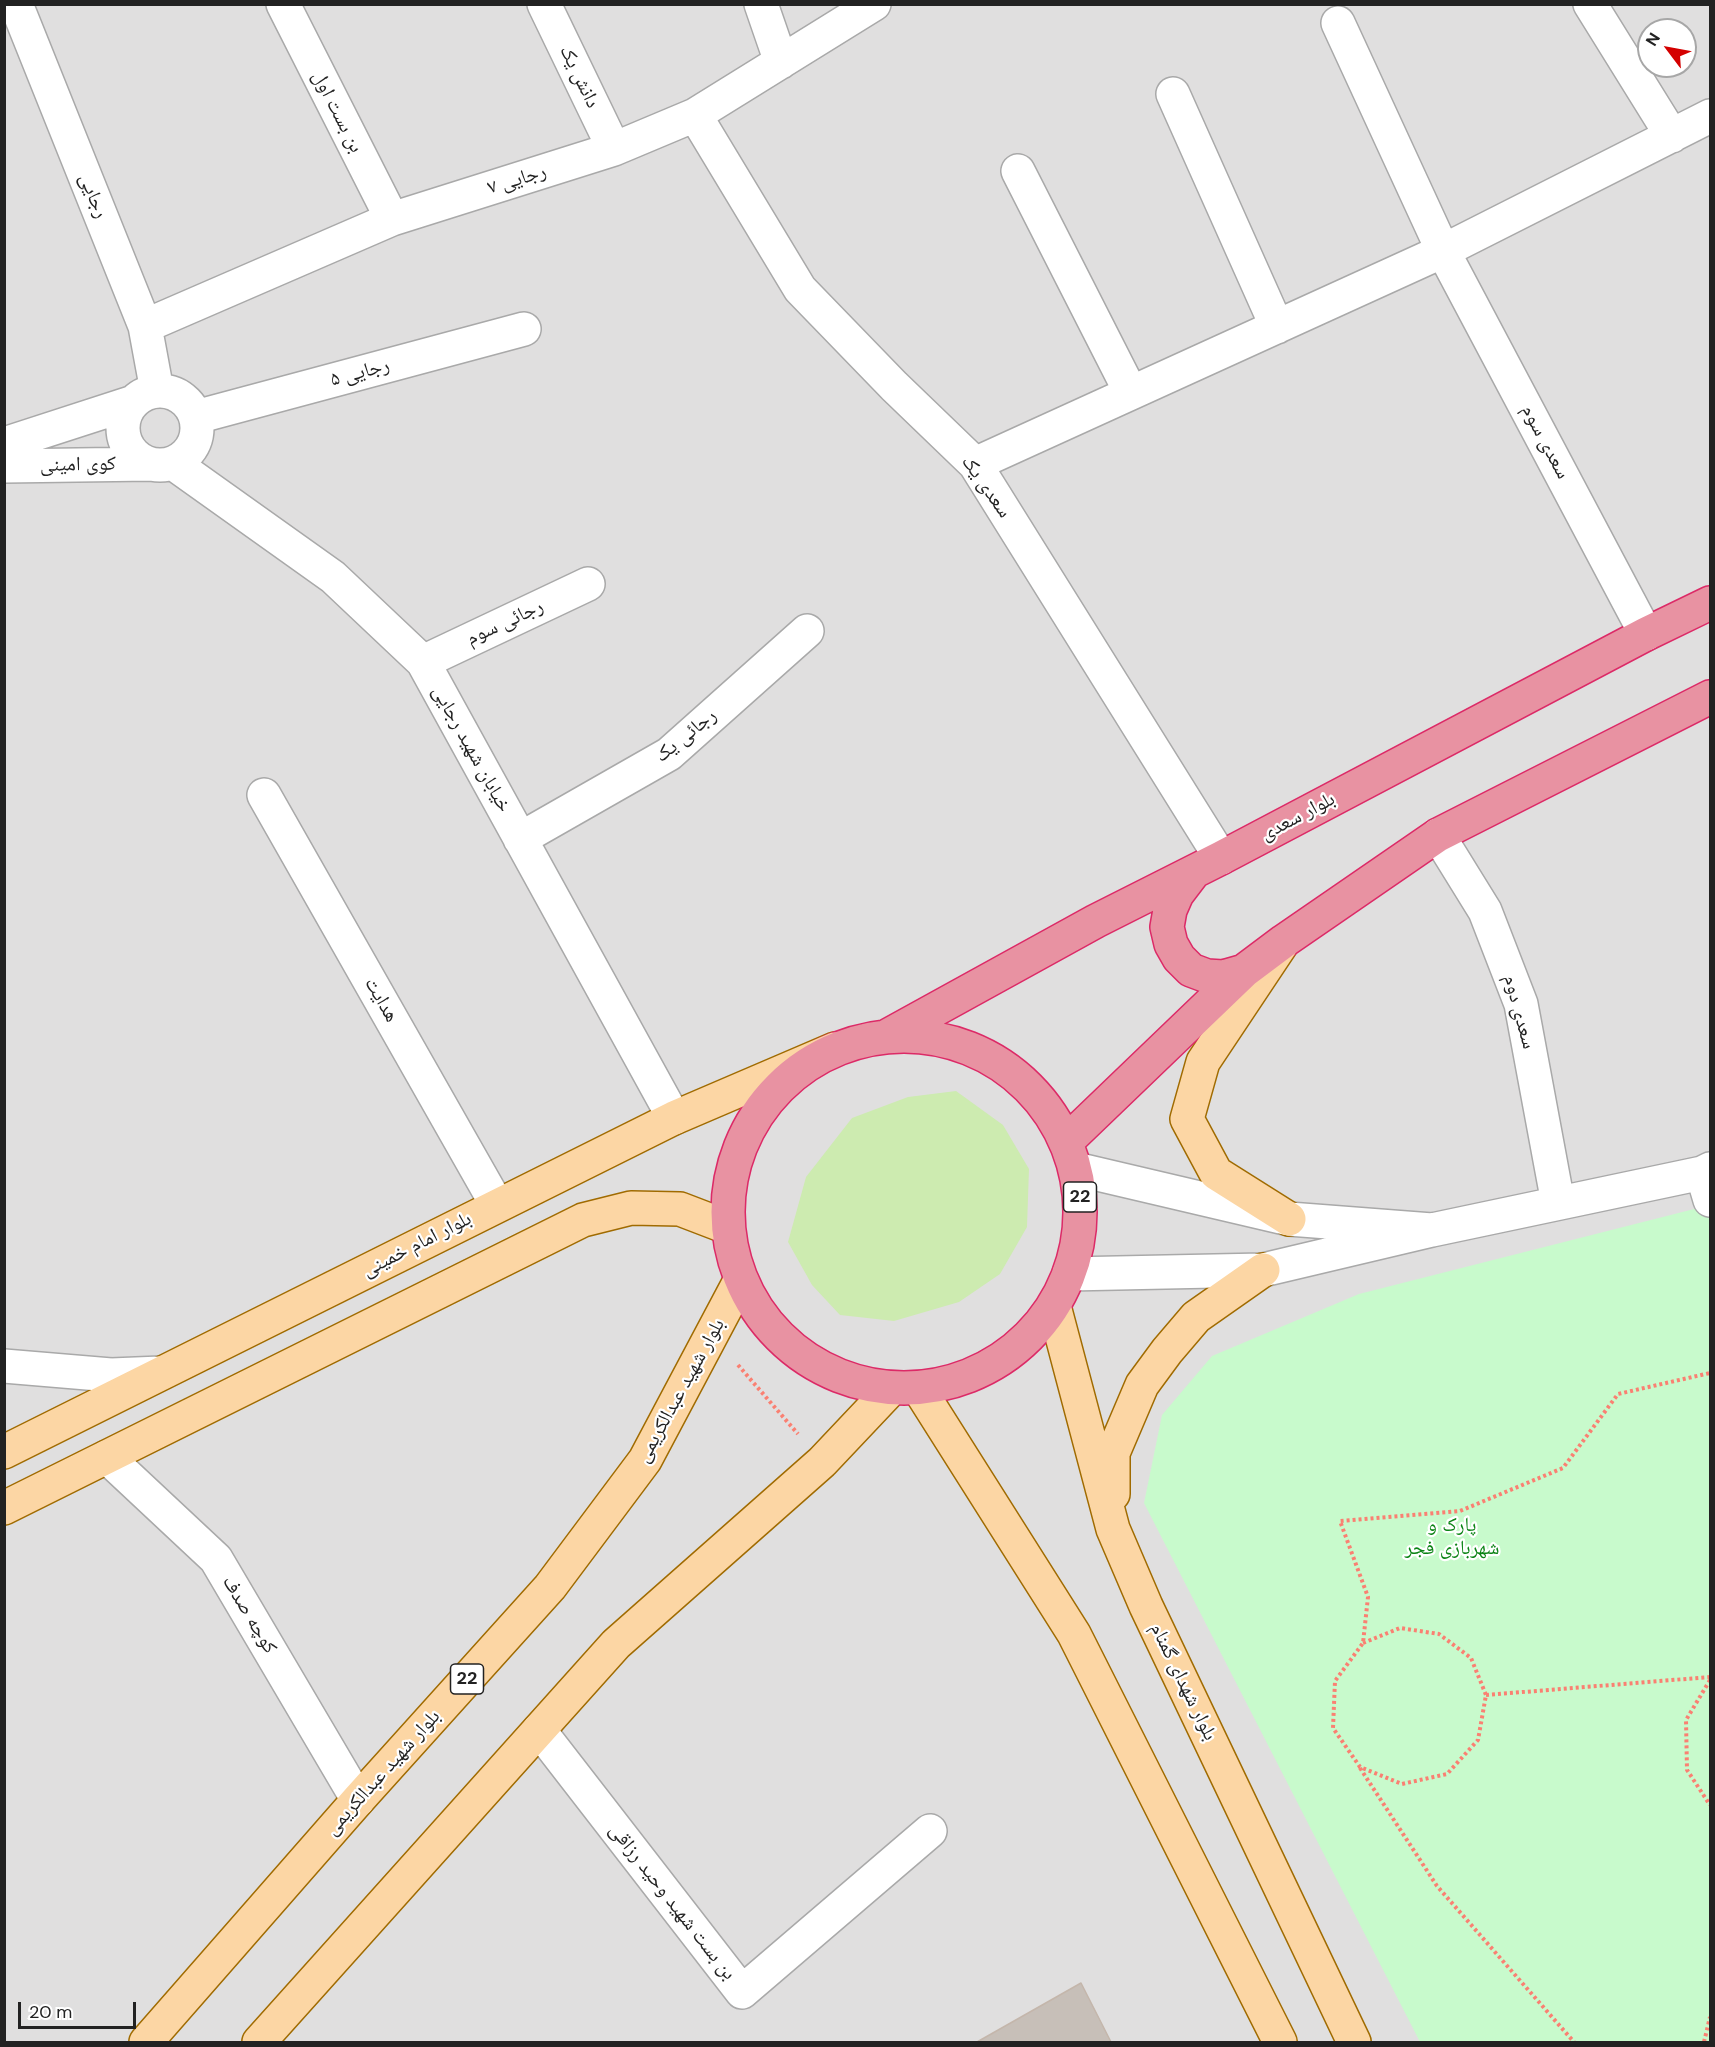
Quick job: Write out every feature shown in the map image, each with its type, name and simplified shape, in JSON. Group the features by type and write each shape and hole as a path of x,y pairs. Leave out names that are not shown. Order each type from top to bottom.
{"highway":[{"name":"بلوار سعدی","path":"889,1035 1096,921 1208,865 1646,634 1710,603"},
{"path":"1071,1155 1244,971 1284,941 1438,835 1710,697"},
{"path":"1208,865 1177,894 1170,910 1167,927 1171,944 1179,958 1191,970 1207,976 1224,977 1244,971"},
{"name":"22","path":"889,1035 943,1038 995,1059 1037,1095 1071,1155 1081,1213 1079,1240 1069,1274 1054,1306 1018,1347 972,1375 905,1389 843,1379 801,1356 765,1323 740,1281 728,1227 732,1172 752,1120 788,1078 835,1049 889,1035"}],"main road":[{"path":"1284,941 1203,1062 1187,1119 1216,1173 1289,1219"},
{"name":"بلوار امام خمینی","path":"10,1449 674,1118 835,1049"},
{"path":"4,1508 583,1220 631,1208 680,1209 728,1227"},
{"path":"1113,1529 1113,1453 1142,1385 1196,1317 1263,1270"},
{"name":"بلوار شهید عبدالکریمی","path":"146,2043 556,1578 645,1460 740,1281"},
{"name":"بلوار شهدای گمنام","path":"1054,1306 1113,1529 1146,1606 1354,2043"},
{"path":"259,2043 616,1644 905,1389 1074,1634 1280,2043"},
{"path":"116,1396 140,1440"},
{"path":"10,1449 39,1491"}],"street":[{"name":"رجایی","path":"16,4 145,326 145,396"},
{"name":"بن بست اول","path":"283,4 392,219"},
{"name":"دانش یک","path":"544,4 614,149"},
{"path":"761,4 781,63"},
{"name":"رجایی ۷","path":"145,326 392,219 614,149 696,115 874,4"},
{"path":"1590,4 1672,136"},
{"name":"سعدی سوم","path":"1338,23 1443,251 1646,634"},
{"path":"1173,94 1277,327"},
{"name":"سعدی یک","path":"696,115 800,289 894,386 975,464 1208,865"},
{"path":"975,464 1443,251 1710,116"},
{"path":"1018,171 1131,393"},
{"name":"رجایی ۵","path":"196,417 524,329"},
{"path":"4,444 145,396 170,391 182,397 191,406 196,417 198,431 194,445 185,456 162,464 139,459 130,450 124,438 123,425 126,412 145,396"},
{"name":"کوی امینی","path":"4,466 162,464"},
{"name":"خیابان شهید رجایی","path":"162,464 333,578 423,662 674,1118"},
{"name":"رجائی سوم","path":"423,662 588,584"},
{"name":"رجائی یک","path":"520,839 669,754 807,630"},
{"name":"هدایت","path":"264,795 497,1205"},
{"name":"سعدی دوم","path":"1438,835 1485,911 1521,1004 1558,1203"},
{"path":"1071,1155 1289,1219 1432,1230"},
{"path":"1069,1274 1263,1270 1558,1203 1708,1181"},
{"path":"4,1366 111,1375 161,1373"},
{"name":"کوچه صدف","path":"107,1457 216,1559 358,1800"},
{"name":"بن بست شهید وحید رزاقی","path":"539,1730 742,1992 930,1830"}],"path":[{"path":"711,1335 822,1462"},
{"path":"1574,2043 1437,1886 1334,1728 1335,1681 1363,1643 1368,1597 1340,1521 1461,1511 1563,1468 1618,1395 1710,1373"},
{"path":"1359,1767 1402,1784 1447,1774 1478,1740 1486,1695 1471,1658 1439,1634 1400,1628 1363,1643"},
{"path":"1486,1695 1710,1679"},
{"path":"1710,1679 1686,1720 1687,1770 1710,1805"},
{"path":"1704,2043 1710,2017"}],"shaded area":[{"path":"5,5 1710,5 1710,2042 5,2042"}],"green space":[{"path":"956,1091 1003,1125 1029,1169 1027,1227 1000,1274 959,1302 894,1321 840,1315 812,1285 788,1242 806,1177 852,1118 908,1097"},
{"name":"پارک و شهربازی فجر","path":"1710,1205 1710,2042 1420,2042 1144,1503 1162,1415 1212,1356 1359,1294"}],"building":[{"path":"1081,1983 1111,2042 977,2042"}]}
